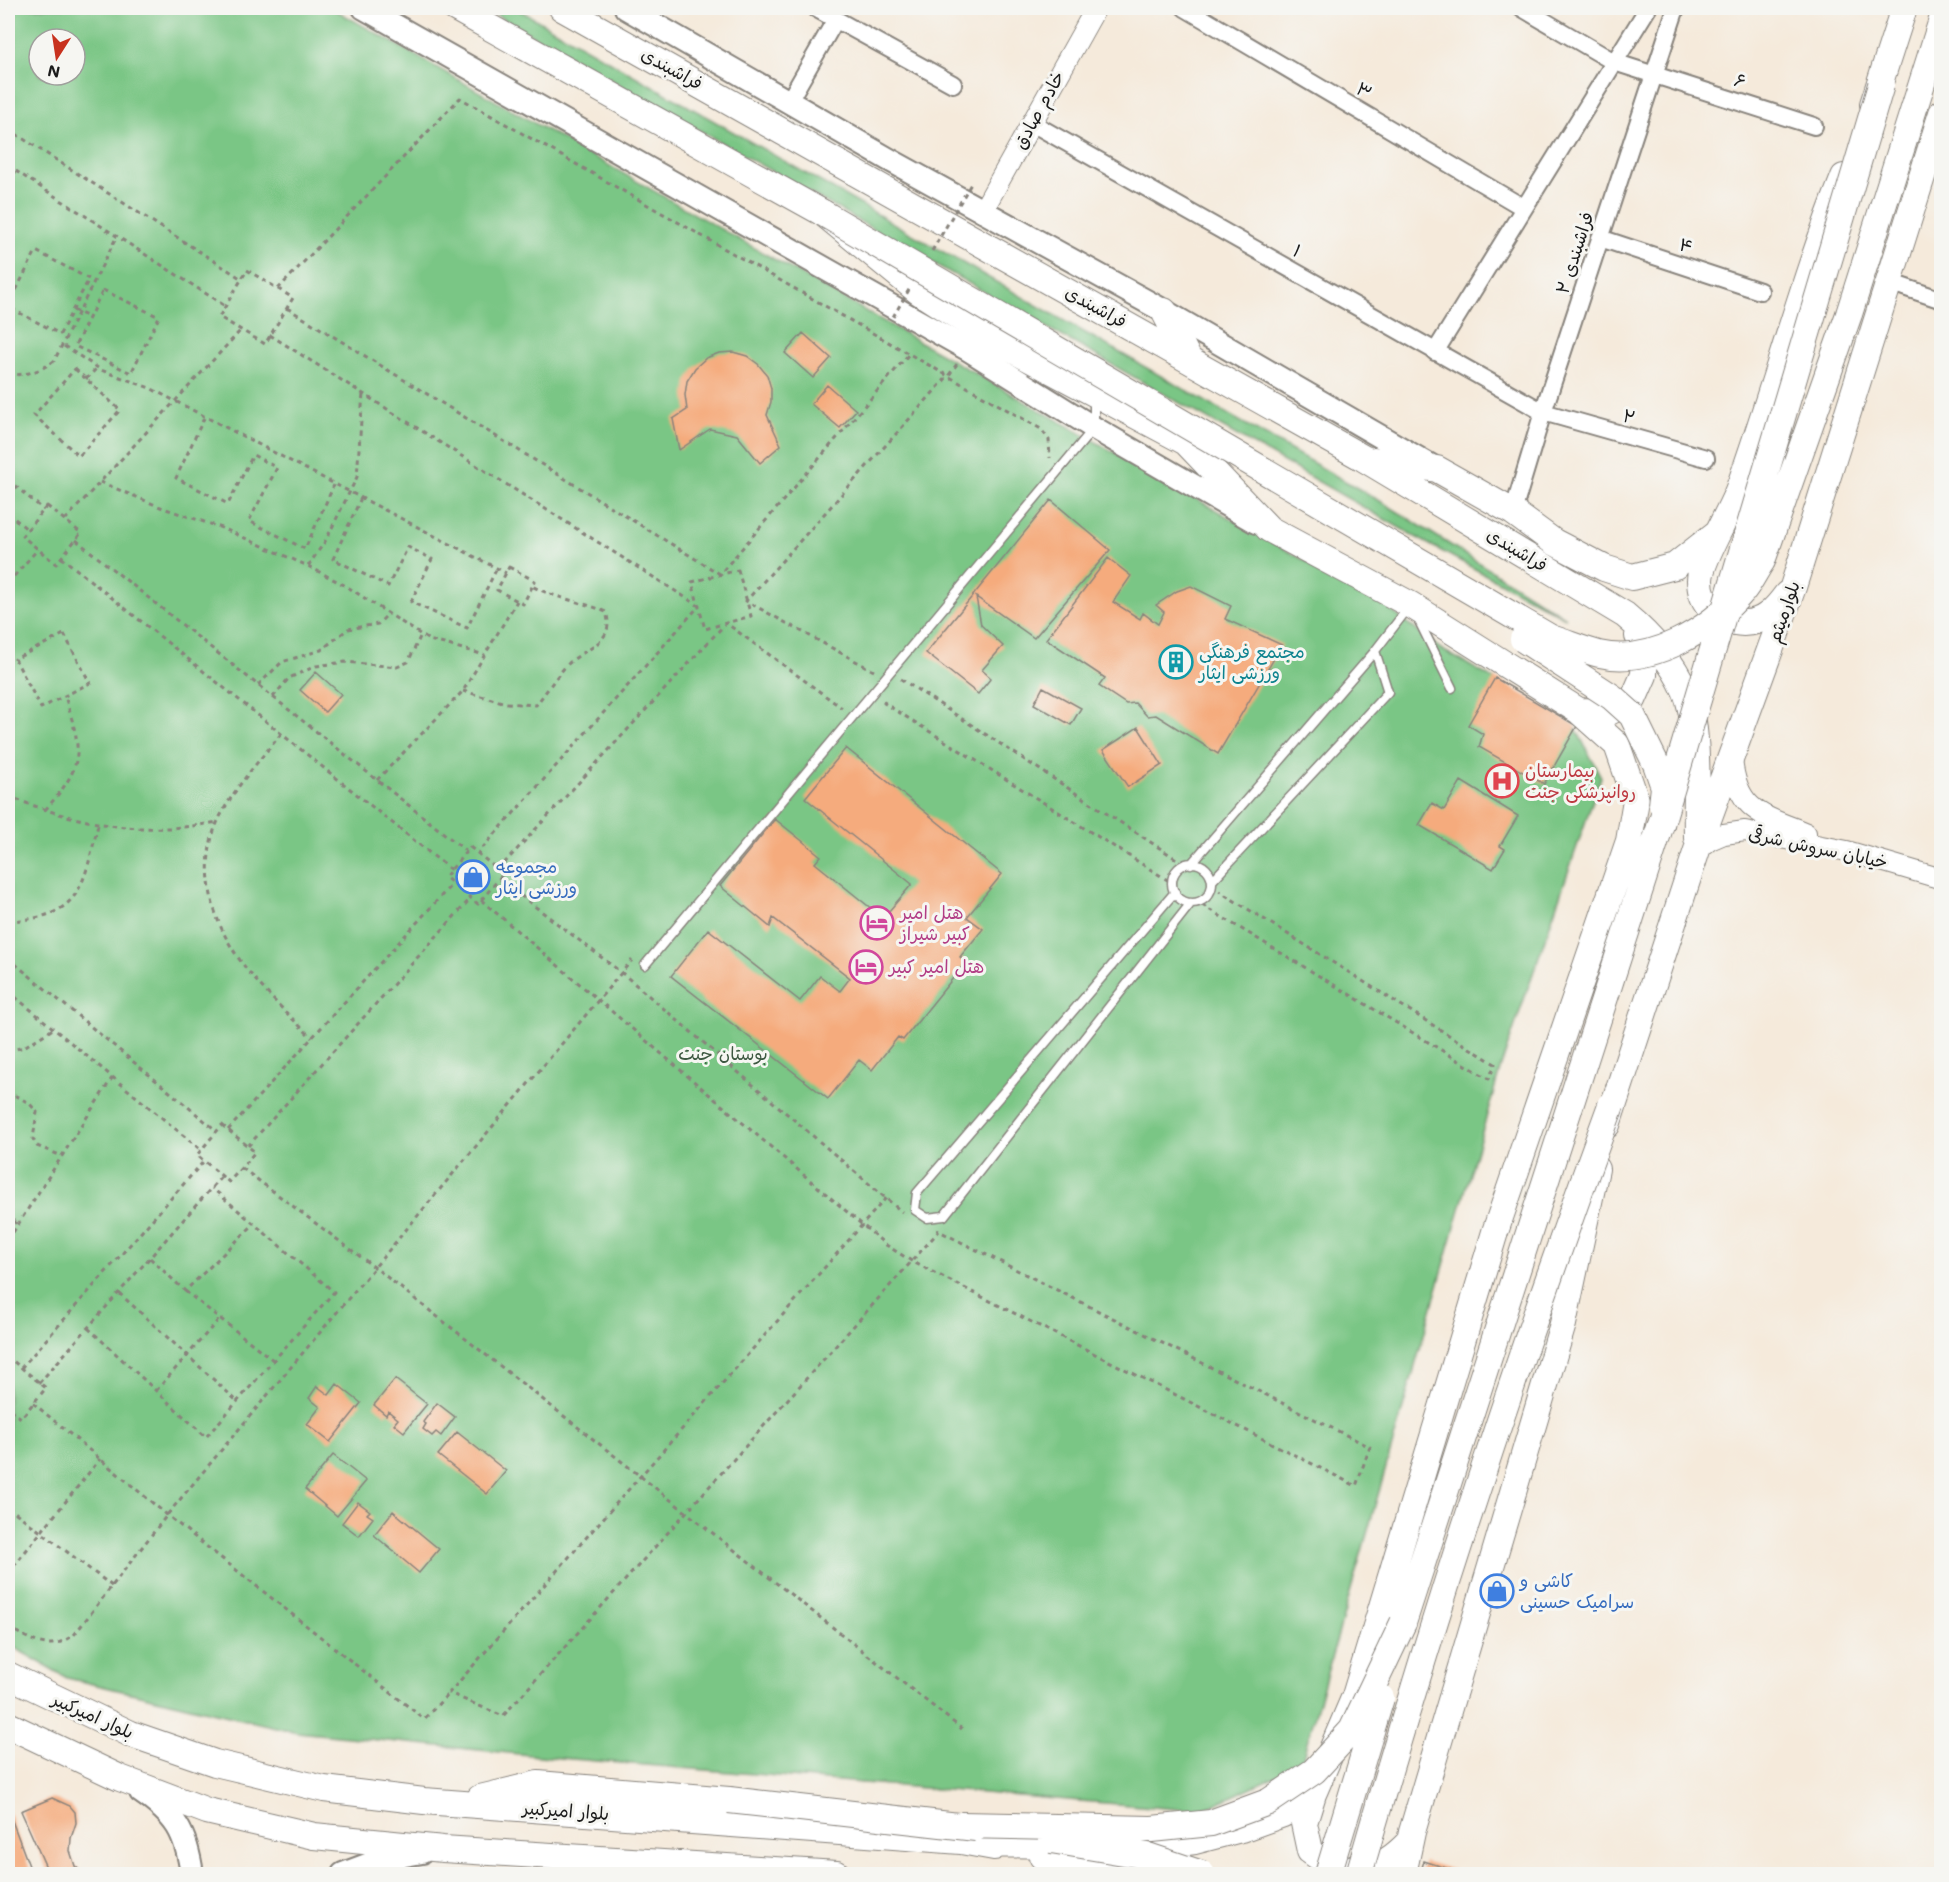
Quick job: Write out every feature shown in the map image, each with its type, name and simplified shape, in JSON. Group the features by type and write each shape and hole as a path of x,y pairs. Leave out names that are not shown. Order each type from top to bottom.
{"main road":[{"path":"364,8 959,344 1094,428 1269,529 1411,605 1579,711 1617,744 1636,800 1629,841 1592,956 1550,1069 1495,1232 1354,1696 1313,1794 1304,1823 1310,1851 1328,1865 1350,1872 1376,1867 1397,1855 1410,1841"},
{"path":"456,8 823,213 1551,638 1601,654 1632,655 1651,652 1676,642 1712,619 1742,592 1761,561 1852,303 1941,20"},
{"name":"فراشبندی","path":"562,8 1188,358 1363,458 1625,615 1650,636 1686,691 1694,733 1698,850"},
{"name":"فراشبندی","path":"626,8 982,213 1164,311 1437,469"},
{"path":"1328,1875 1403,1623 1661,824 1904,8"},
{"path":"1793,587 1774,611 1755,623 1724,618 1710,608 1703,596 1700,579 1739,489 1819,238 1881,85"},
{"name":"بلوارمیثم","path":"1611,1105 1698,850 1793,587 1889,282 1937,146 1941,113"},
{"path":"823,213 918,291 998,342 1184,439 1530,643 1612,697 1632,715 1656,764 1664,787 1661,824"},
{"path":"1164,311 1188,358"},
{"path":"1184,439 1269,529"},
{"path":"1363,458 1437,469 1513,512 1554,542 1604,568 1632,577 1675,566 1722,528"},
{"path":"1579,711 1609,712 1633,700 1644,675 1646,648 1625,615"},
{"path":"1403,1875 1410,1841 1563,1324 1611,1105"},
{"path":"1359,1875 1424,1653 1549,1273 1611,1105"},
{"path":"960,1825 1152,1829 1211,1823 1268,1802 1314,1771 1352,1730 1403,1623"},
{"name":"بلوار امیرکبیر","path":"8,1675 131,1734 215,1763 324,1789 463,1804 979,1844 1142,1875"},
{"path":"8,1725 120,1778 207,1811 314,1836 443,1849 837,1875"},
{"path":"120,1778 164,1808 183,1833 192,1875"},
{"path":"463,1804 538,1784 729,1800 960,1825 1148,1856 1202,1875"},
{"path":"979,1844 1153,1846 1195,1841 1241,1829 1283,1814 1313,1794"},
{"path":"343,1875 383,1858 443,1849"}],"street":[{"path":"815,8 952,84"},
{"name":"خادم صادق","path":"982,213 1096,8"},
{"name":"۳","path":"1185,8 1524,208"},
{"name":"۶","path":"1521,8 1614,62 1814,126"},
{"path":"1435,352 1648,8"},
{"name":"۲ فراشبندی","path":"1513,512 1543,412 1676,8"},
{"path":"789,101 836,19"},
{"name":"۱","path":"1032,123 1543,412"},
{"name":"۴","path":"1600,238 1760,291"},
{"path":"1889,282 1941,300"},
{"name":"۲","path":"1543,412 1706,458"},
{"path":"1732,759 1734,779 1740,795 1751,808 1847,851"},
{"name":"خیابان سروش شرقی","path":"1698,850 1710,840 1724,834 1745,831 1847,851 1941,879"}],"lane":[{"path":"645,965 1094,428 1094,393"},
{"path":"1195,902 944,1216 927,1218 915,1210 917,1193 1174,888 1177,871 1188,864 1375,651 1411,605 1452,688"},
{"path":"1174,888 1182,900 1195,902 1206,898 1212,884 1388,692 1375,651"},
{"path":"1188,864 1207,869 1212,884"}],"path":[{"path":"278,289 460,98 1041,429 1049,440 1050,460"},
{"path":"8,129 242,279"},
{"path":"8,166 225,306"},
{"path":"8,375 42,370 54,361 64,346 117,236"},
{"path":"8,239 12,241 8,248"},
{"path":"36,251 89,279 60,334 8,307 36,251"},
{"path":"247,270 278,289 293,298 265,344 219,317 247,270"},
{"path":"103,290 159,318 131,373 75,346 89,317 103,290"},
{"path":"287,308 720,574"},
{"path":"73,310 89,317"},
{"path":"64,520 241,330"},
{"path":"270,335 699,606"},
{"path":"64,346 98,367 150,388 173,403 506,573"},
{"path":"720,574 909,354"},
{"path":"86,379 98,367"},
{"path":"75,369 86,379 120,410 79,456 34,415 75,369"},
{"path":"746,601 948,376"},
{"path":"308,566 326,540 357,477 359,416 363,393"},
{"path":"204,418 176,478 228,504 253,455 277,468 249,521 305,549 334,485"},
{"path":"8,480 44,510"},
{"path":"100,482 163,508 222,528 308,566 421,635 485,655"},
{"path":"361,498 333,559 388,586 408,547 432,559 411,602 467,628 497,568"},
{"path":"47,506 81,533 56,564 22,536 44,510 47,506"},
{"path":"8,513 28,530"},
{"path":"76,540 466,851"},
{"path":"8,583 38,549"},
{"path":"61,557 451,870"},
{"path":"509,567 535,581 532,586 523,604 497,590 509,567"},
{"path":"738,570 746,601 751,616 705,629 692,582 738,570"},
{"path":"463,691 506,703 536,705 570,662 602,642 607,633 606,612 573,600 556,598 532,586"},
{"path":"377,780 463,691 517,601"},
{"path":"746,601 874,671 868,678"},
{"path":"477,853 699,606"},
{"path":"258,685 282,662 321,650 348,629 378,624 388,614"},
{"path":"726,623 842,708 848,701"},
{"path":"498,870 726,623"},
{"path":"64,634 90,682 65,696 41,708 15,659 64,634"},
{"path":"273,698 289,678 316,666 345,662 397,667 408,662 421,635"},
{"path":"896,686 902,677 1188,864"},
{"path":"890,694 884,703 1174,888"},
{"path":"45,810 66,787 76,767 79,748 65,696"},
{"path":"281,734 242,783 217,822 208,865 213,909 220,930 235,954 262,988 312,1038"},
{"path":"8,796 45,810 98,825 155,830 185,829 217,822"},
{"path":"8,921 40,919 59,911 79,890 88,867 98,825"},
{"path":"470,847 503,874 478,904 445,877 466,851 470,847"},
{"path":"228,1130 453,883"},
{"path":"1195,902 1489,1079 1495,1064 1212,884"},
{"path":"248,1146 471,898"},
{"path":"8,1627 31,1640 50,1645 60,1644 74,1635 167,1515 637,954"},
{"path":"8,958 217,1131"},
{"path":"8,991 201,1150"},
{"path":"8,1052 24,1047 53,1029"},
{"path":"8,1240 112,1077"},
{"path":"8,1090 29,1102 37,1112 33,1139 37,1146 62,1156"},
{"path":"8,1098 12,1094"},
{"path":"222,1125 228,1130 255,1152 229,1182 197,1155 222,1125"},
{"path":"21,1368 204,1161"},
{"path":"242,1168 374,1267 962,1729"},
{"path":"39,1383 222,1176"},
{"path":"88,1328 206,1437 334,1292 212,1188"},
{"path":"33,1403 167,1515 424,1719 642,1476 886,1198"},
{"path":"8,1213 17,1225"},
{"path":"186,1291 254,1224"},
{"path":"449,1693 503,1716 939,1231"},
{"path":"150,1258 186,1291 273,1360"},
{"path":"119,1293 237,1401"},
{"path":"156,1391 220,1318"},
{"path":"8,1367 12,1361 46,1388 21,1419 8,1408"},
{"path":"8,1573 100,1459"},
{"path":"8,1507 112,1586"}],"green space":[{"name":"بوستان جنت","path":"8,8 332,8 1385,606 1441,649 1574,725 1601,777 1501,1066 1301,1764 1201,1811 560,1758 297,1732 67,1678 8,1644"},
{"path":"484,8 516,8 1387,505 1566,618 1421,540"}],"building":[{"path":"803,333 831,358 813,378 785,353"},
{"path":"733,352 747,356 758,364 767,375 771,388 771,402 767,415 781,445 760,463 737,435 710,429 679,450 673,419 687,410 685,395 687,381 695,368 706,358 719,353"},
{"path":"827,385 856,410 840,428 811,404"},
{"path":"1051,500 1110,550 1034,638 976,597 981,625 1003,646 982,670 991,678 978,694 926,653"},
{"name":"مجتمع فرهنگی ورزشی ایثار","path":"1108,558 1131,576 1113,602 1140,619 1143,613 1158,624 1164,612 1156,605 1177,591 1191,586 1231,606 1225,619 1282,645 1218,754 1156,715 1147,716 1135,703 1126,704 1099,686 1105,678 1046,639"},
{"path":"316,672 341,694 325,712 300,690"},
{"path":"1495,678 1577,726 1544,784 1479,747 1483,734 1468,725"},
{"path":"1043,687 1081,708 1071,725 1034,704"},
{"path":"1138,727 1162,765 1128,787 1103,750"},
{"name":"هتل امیر کبیر شیراز","path":"846,748 1002,874 967,917 983,929 960,957 966,962 903,1040 898,1037 872,1070 859,1060 828,1099 671,976 708,929 800,1001 820,976 840,991 850,978 773,918 770,927 720,886 775,819 821,856 815,863 883,918 912,884 805,798"},
{"path":"1461,781 1518,816 1500,846 1505,849 1493,869 1419,825 1432,803 1444,810"},
{"path":"395,1379 427,1404 404,1432 394,1424 398,1419 388,1411 386,1415 374,1405"},
{"path":"337,1384 361,1403 330,1442 307,1424 320,1407 309,1398 317,1386 329,1395"},
{"path":"437,1403 455,1417 441,1436 436,1432 432,1436 423,1429 426,1424 423,1422"},
{"path":"457,1432 506,1471 487,1494 438,1455"},
{"path":"333,1455 366,1481 337,1516 305,1489"},
{"path":"358,1502 370,1511 367,1514 373,1518 359,1536 342,1523"},
{"path":"393,1511 439,1549 419,1573 374,1535"},
{"path":"52,1798 70,1806 75,1812 76,1823 70,1851 75,1866 84,1874 49,1874 21,1811"},
{"path":"8,1810 32,1874 8,1874"},
{"path":"1424,1861 1465,1874 1420,1874"}],"place":[{"name":"مجتمع فرهنگی ورزشی ایثار","path":"1176,662"},
{"name":"بیمارستان روانپزشکی جنت","path":"1502,781"},
{"name":"مجموعه ورزشی ایثار","path":"473,877"},
{"name":"هتل امیر کبیر شیراز","path":"877,923"},
{"name":"هتل امیر کبیر","path":"866,967"},
{"name":"کاشی و سرامیک حسینی","path":"1497,1591"}]}
